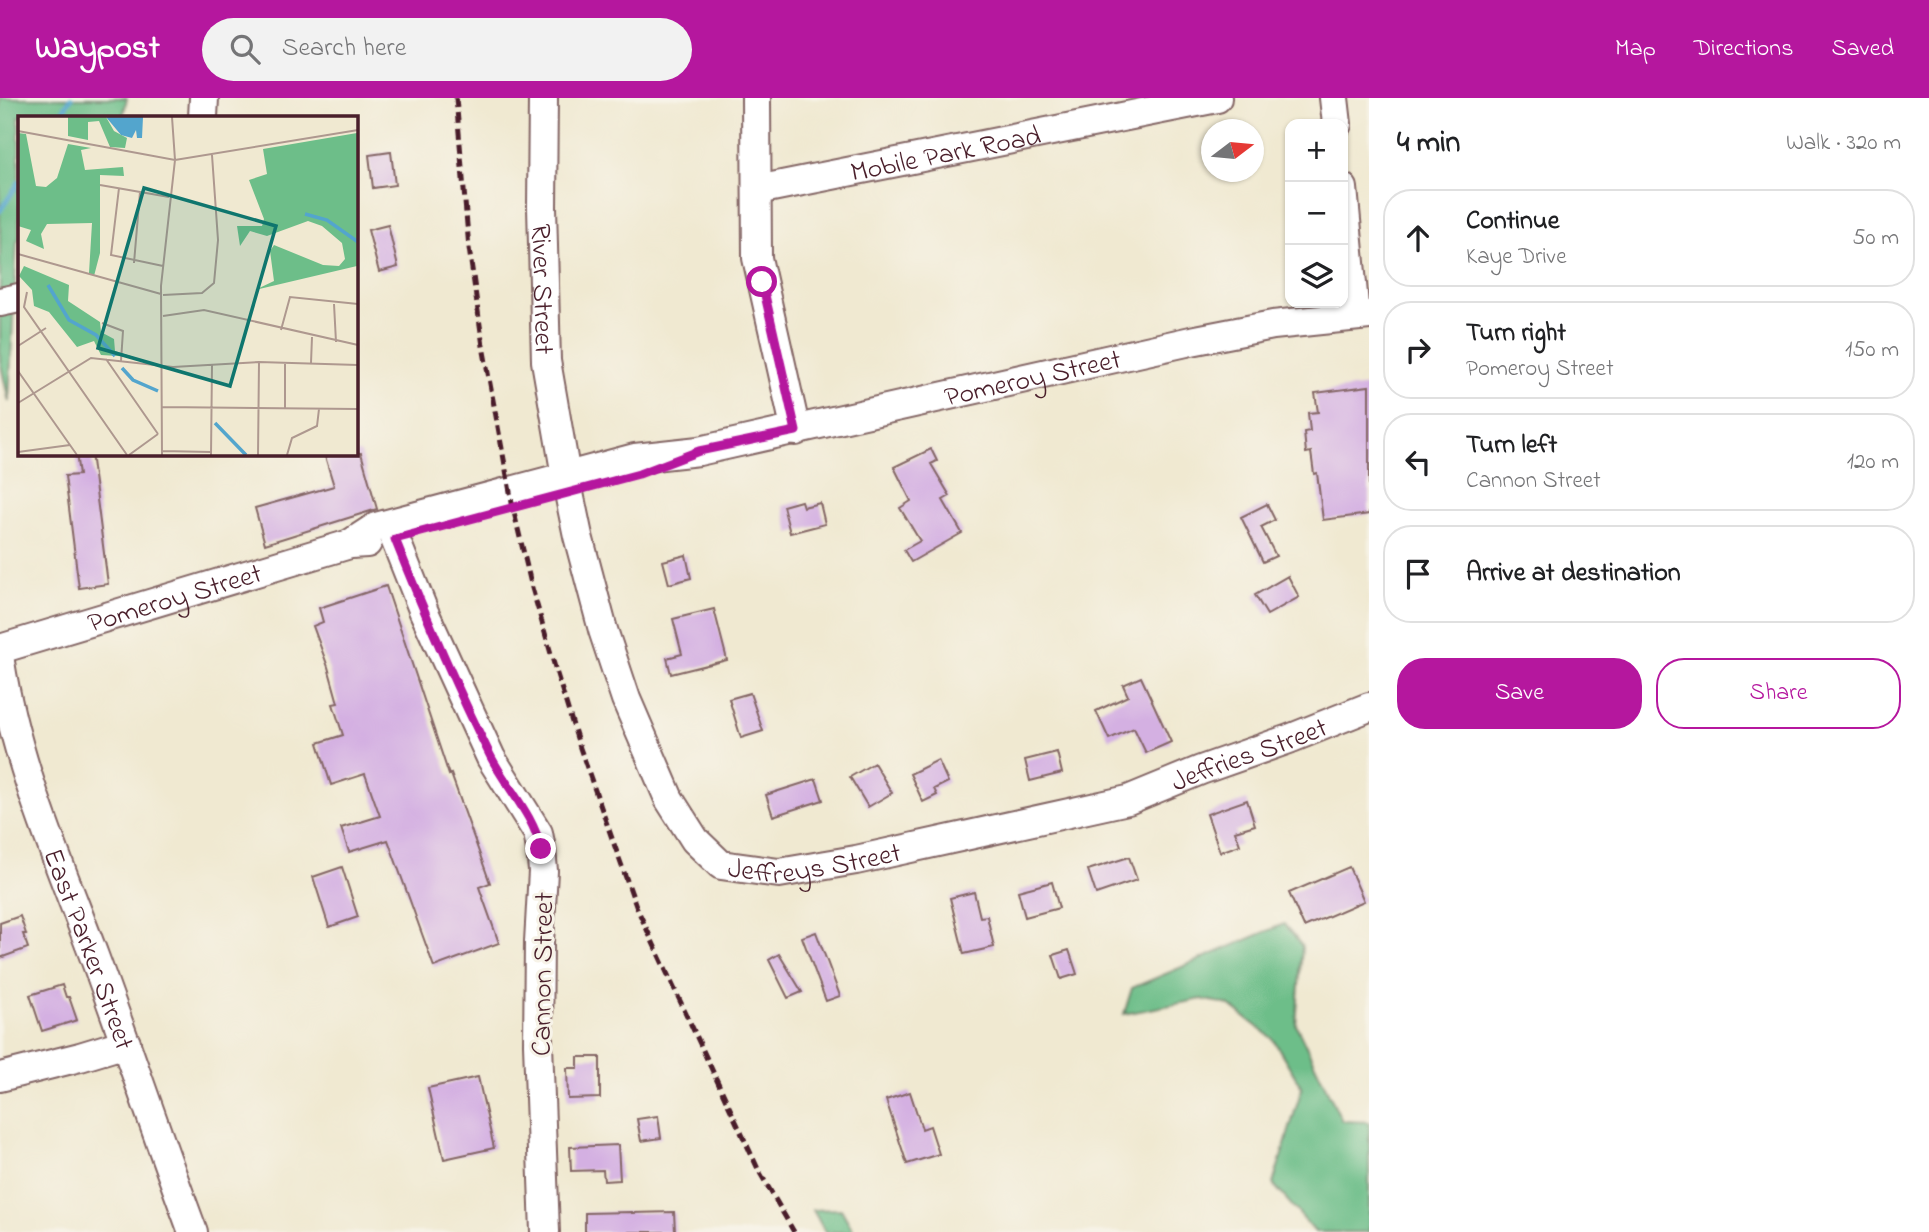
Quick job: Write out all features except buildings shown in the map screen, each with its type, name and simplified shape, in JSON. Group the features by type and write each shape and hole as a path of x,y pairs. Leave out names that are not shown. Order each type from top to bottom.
{"street":[{"path":"202,116 204,98"},
{"name":"River Street","path":"543,98 542,207 546,360 567,484 603,630"},
{"path":"756,98 757,258 796,431"},
{"name":"Mobile Park Road","path":"757,190 1217,98"},
{"path":"1334,98 1336,119"},
{"path":"1348,221 1362,315"},
{"path":"0,302 18,298"},
{"name":"Pomeroy Street","path":"350,544 376,527 567,484 639,474 699,451 945,395 1273,325 1362,315"},
{"name":"Pomeroy Street","path":"0,649 350,544 395,539 567,484"},
{"name":"Cannon Street","path":"395,539 424,612 486,746 538,833 543,871 538,1044 545,1232"},
{"name":"Jeffreys Street","path":"603,630 626,699 669,799 695,840 721,865 779,873 856,860 1128,800"},
{"name":"East Parker Street","path":"0,662 16,741 32,790 193,1232"},
{"name":"Jeffries Street","path":"1128,800 1369,707"},
{"path":"0,1077 126,1043"}],"green space":[{"path":"0,98 127,98 123,116 18,116 18,240 9,402 0,361"},
{"path":"1284,924 1302,946 1296,1025 1342,1121 1369,1122 1369,1232 1315,1232 1273,1184 1302,1088 1273,1039 1229,1005 1202,999 1124,1014 1132,988"},
{"path":"841,1209 854,1232 825,1232 813,1210"}],"waterway":[{"path":"60,116 71,98"},
{"path":"0,211 18,184"}],"railway":[{"path":"456,98 469,248 483,346 513,508 556,671 636,906 759,1171 794,1232"}],"route":[{"path":"541,849 538,833 491,758 424,612 395,539 639,474 699,451 796,431 762,282"}]}
